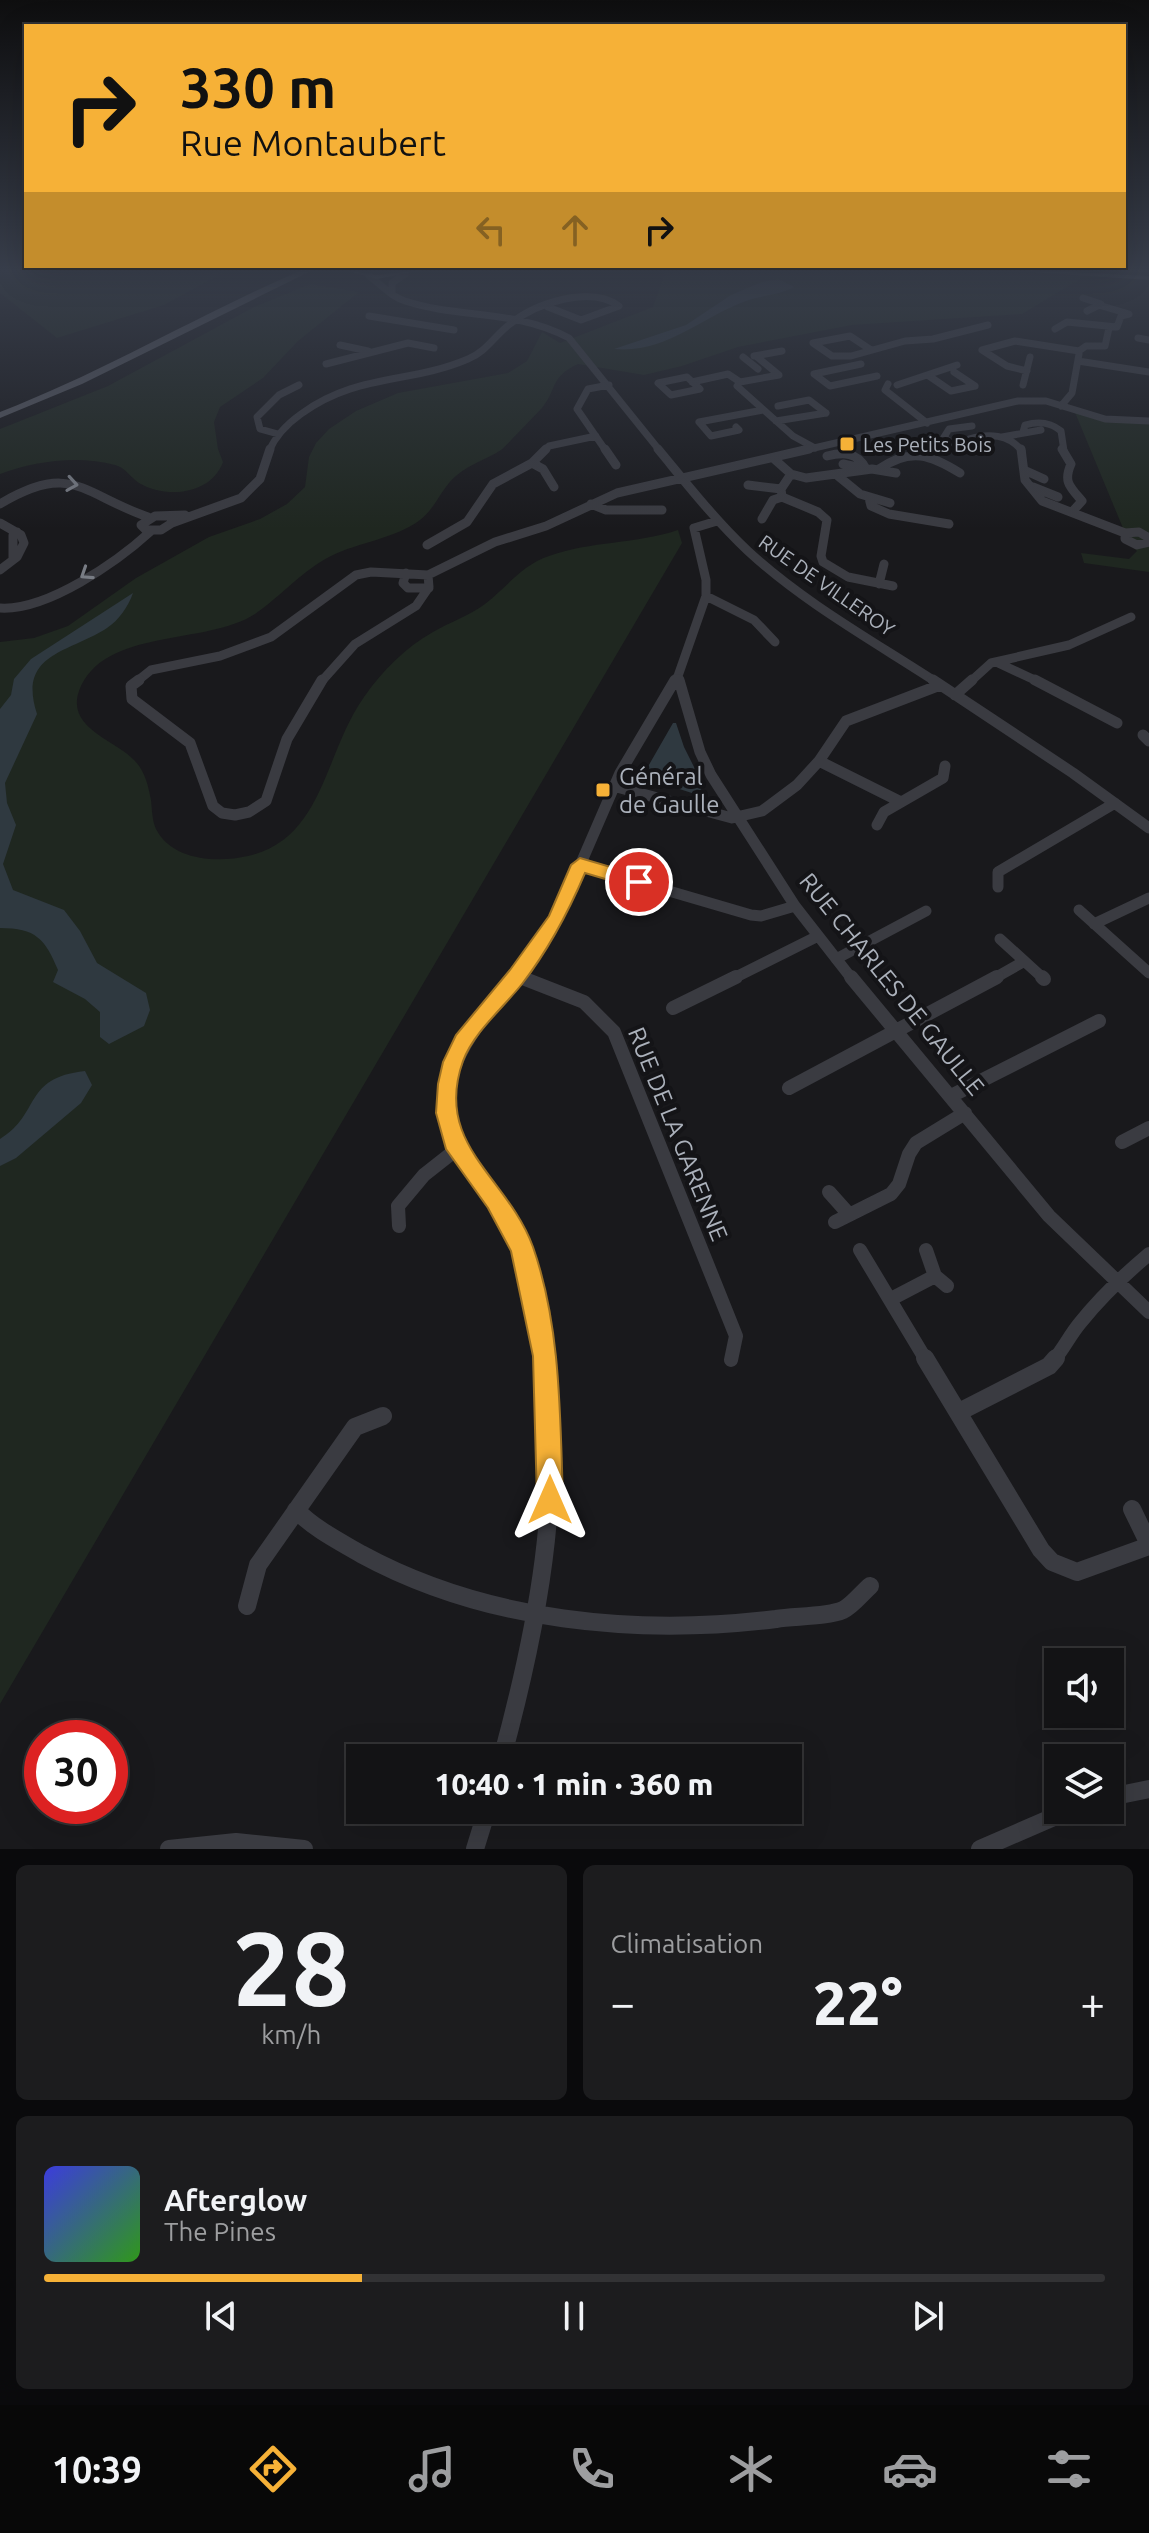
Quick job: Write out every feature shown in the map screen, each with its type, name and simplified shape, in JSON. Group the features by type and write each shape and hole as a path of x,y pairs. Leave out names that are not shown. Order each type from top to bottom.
{"main road":[{"path":"0,415 90,378 131,356"}],"street":[{"path":"326,364 355,356"},
{"path":"0,504 28,487 74,483 93,490 114,505 148,517 170,520 200,513 234,501 251,490 262,476 268,453 278,434 308,409 348,387 474,356"},
{"name":"RUE DE VILLEROY","path":"585,356 717,521 750,553 800,592 1149,828"},
{"path":"752,358 759,356"},
{"path":"850,356 877,376 907,389 930,380 936,370 956,369 975,386 951,391 930,380"},
{"path":"992,356 1012,368 1027,371"},
{"path":"1062,406 1072,393 1078,356"},
{"path":"1023,385 1030,357"},
{"path":"752,358 758,369"},
{"path":"692,382 728,374 740,382 779,375 752,358"},
{"path":"1078,361 1149,372"},
{"path":"861,364 814,374 830,386 877,376"},
{"path":"687,377 692,382 700,389 671,395 658,383 687,377"},
{"path":"740,382 737,386 763,410 793,436 815,448"},
{"path":"278,434 260,429 257,417 279,395 299,385"},
{"path":"609,385 588,389 577,406 616,465"},
{"path":"893,385 887,392 927,423"},
{"path":"776,421 826,413 809,400 778,406"},
{"path":"428,575 429,588 422,603 359,640 314,691 288,736 265,802 240,815 216,810 211,805 204,769 190,743 171,726 136,704 130,692 135,680 161,667 220,656 257,644 285,629 356,575 428,575 495,542 546,526 617,493 1008,404 1034,402 1062,406 1105,419 1149,421"},
{"path":"788,404 802,415"},
{"path":"736,427 739,430 711,436 699,422 763,410"},
{"path":"959,415 987,435"},
{"path":"1023,432 1025,425 1036,422 1051,424 1061,431 1062,448 1071,464 1066,476 1067,484 1082,501 1072,512"},
{"path":"972,426 949,429 944,437 955,446 975,451"},
{"path":"969,439 1041,430"},
{"path":"427,545 472,517 493,484 532,463 552,444 596,436"},
{"path":"1002,437 1020,447 1025,480 1033,487 1058,497"},
{"path":"827,456 852,455 864,462 866,469"},
{"path":"879,469 884,463 923,455 933,457 960,473"},
{"path":"773,458 791,474 806,478 838,476 866,469"},
{"path":"532,463 543,469 554,487"},
{"path":"843,464 896,473"},
{"path":"1024,470 1044,479"},
{"path":"762,519 773,500 782,493 791,474"},
{"path":"838,476 856,492 890,503"},
{"path":"748,485 782,493 827,520 821,556 829,568 848,577 893,586"},
{"path":"1033,487 1039,499 1125,533 1125,539 1130,543 1142,545 1149,540"},
{"path":"869,498 871,506 884,512 929,517 949,524"},
{"path":"591,504 606,510 662,510"},
{"path":"148,517 141,525 151,531"},
{"path":"0,608 23,610 44,603 151,531 161,530 170,520"},
{"path":"505,1744 535,1610 550,1494 545,1356 522,1248 496,1201 457,1149 446,1113 448,1084 453,1062 476,1022 517,976 556,920 613,786 632,749 678,676 706,596 706,580 694,528 717,521"},
{"path":"0,523 17,532 13,535 13,560 0,570"},
{"path":"879,584 884,564"},
{"path":"406,573 403,583 408,588 429,588"},
{"path":"706,596 730,606 770,633 775,642"},
{"path":"955,695 987,665 1069,645 1131,617"},
{"path":"996,662 1069,696 1117,723"},
{"name":"RUE CHARLES DE GAULLE","path":"678,676 700,752 795,906 1049,1216 1149,1312"},
{"path":"613,786 738,818 762,811 780,800 819,761 846,721 940,685"},
{"path":"819,761 901,802"},
{"path":"877,825 884,812 943,778 945,766"},
{"path":"998,887 998,872 1115,803"},
{"path":"580,865 751,915 761,916 795,906"},
{"path":"1094,924 1149,898"},
{"path":"1079,910 1149,973"},
{"path":"836,959 918,912"},
{"path":"673,1008 818,936"},
{"path":"1000,939 1044,979"},
{"path":"789,1088 1023,962"},
{"name":"RUE DE LA GARENNE","path":"517,976 585,1001 597,1008 614,1032 736,1336 731,1361"},
{"path":"951,1096 1099,1021"},
{"path":"829,1192 841,1216 892,1193 899,1184 910,1151 916,1143 965,1113"},
{"path":"1122,1142 1149,1129"},
{"path":"399,1226 398,1206 404,1197 433,1164 457,1149"},
{"path":"860,1250 1041,1550 1052,1562 1077,1572 1149,1545 1132,1509"},
{"path":"891,1299 941,1281 926,1250"},
{"path":"959,1412 1049,1366 1070,1342 1077,1326 1118,1281 1149,1254"},
{"path":"247,1606 258,1565 355,1427 383,1416"},
{"path":"296,1510 314,1528 382,1565 439,1589 499,1607 614,1624 717,1626 843,1610 870,1586"},
{"path":"1124,1794 1149,1789"},
{"path":"980,1849 1044,1821"},
{"path":"475,1849 483,1824"},
{"path":"169,1849 211,1842 250,1841 304,1849"}],"shaded area":[{"path":"163,356 284,356 263,378 220,407 214,422 223,462 209,481 198,487 187,491 162,491 139,483 119,466 86,460 42,463 0,474 0,429 108,386"},
{"path":"529,356 711,356 644,375 578,364 562,374 542,408 504,447 457,475 420,520 388,536 331,556 311,568 255,614 234,624 158,640 110,656 91,671 79,691 79,715 86,724 126,753 141,769 149,789 155,826 163,840 173,848 197,857 223,859 248,856 273,847 293,832 308,813 364,697 387,669 413,645 479,608 523,571 549,556 678,530 682,543 0,1704 0,642 34,638 68,626 136,578 209,537 260,519 287,504 305,487 309,457 316,443 329,429 356,411 398,393 508,373"},
{"path":"1074,410 1111,421 1149,421 1149,572 1084,563 1081,553 1129,559 1137,551 1130,545"},
{"path":"133,593 123,613 111,625 63,650 40,667 34,678 37,714 5,783 7,803 16,825 3,864 13,890 64,910 80,931 97,963 146,993 150,1010 144,1026 109,1044 100,1037 100,1012 85,999 53,982 58,970 49,950 38,937 22,930 0,928 0,709 11,695 14,679 31,659"},
{"path":"673,723 676,723 704,787 695,794 642,777"},
{"path":"85,1071 92,1085 81,1103 16,1158 0,1166 0,1139 13,1129 41,1089 65,1075"}],"place":[{"name":"Les Petits Bois","path":"847,444"},
{"name":"Général de Gaulle","path":"603,790"}],"route":[{"path":"550,1500 545,1356 522,1248 510,1222 457,1149 446,1113 448,1084 453,1062 463,1041 517,976 556,920 580,865 639,882"}]}
